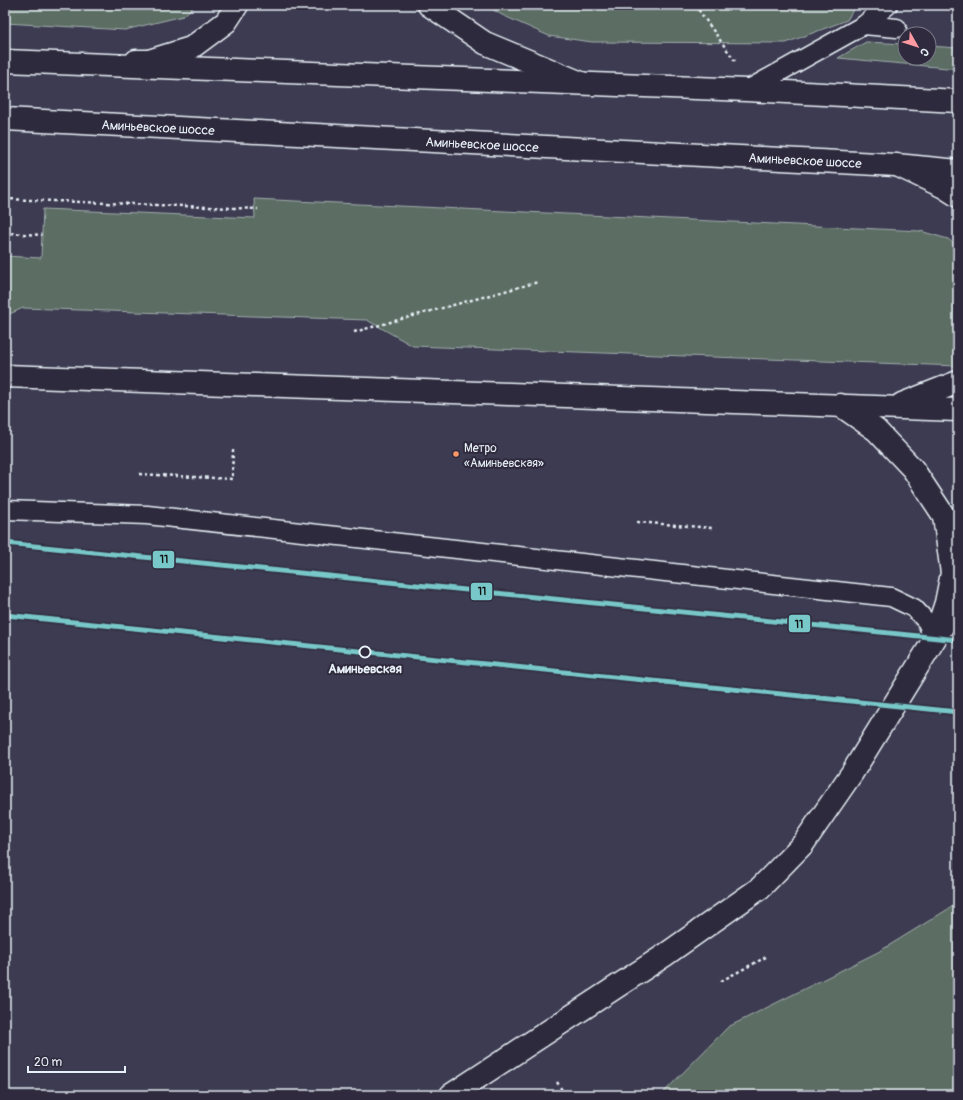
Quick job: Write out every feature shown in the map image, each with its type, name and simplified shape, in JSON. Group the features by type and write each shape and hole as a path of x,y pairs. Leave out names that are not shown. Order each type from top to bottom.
{"street":[{"path":"88,64 150,61 191,48 226,22 237,5"},
{"path":"429,5 485,43 582,84"},
{"path":"5,60 746,90 958,101"},
{"name":"Аминьевское шоссе","path":"5,119 896,165 958,171"},
{"path":"896,165 958,182"},
{"path":"896,165 944,187 958,196"},
{"path":"5,376 958,410"},
{"path":"895,407 958,382"},
{"path":"840,405 876,430 913,469 944,516 952,573 946,603 934,640"},
{"path":"451,1095 665,955 760,888 803,844 852,773 956,606"}],"lane":[{"path":"864,25 875,5"},
{"path":"746,90 864,25 888,5"},
{"path":"864,25 897,28"},
{"path":"5,510 147,515 891,597 914,608 927,622 934,640"}],"path":[{"path":"695,5 735,61 742,61"},
{"path":"5,199 258,209"},
{"path":"5,233 42,235"},
{"path":"354,332 538,282"},
{"path":"139,474 232,479 233,450"},
{"path":"637,522 713,528"},
{"path":"721,981 766,957"},
{"path":"557,1082 565,1095"}],"green space":[{"path":"5,5 196,5 183,16 125,30 5,23"},
{"path":"485,5 856,5 847,20 786,43 592,42 549,36 502,15"},
{"path":"866,42 897,44 897,63 838,58"},
{"path":"937,47 958,48 958,69 925,66 937,66"},
{"path":"254,199 920,231 948,239 958,247 958,366 413,346 367,320 23,308 5,316 5,256 41,258 43,209 255,218"},
{"path":"958,903 958,1095 661,1095 728,1027 880,951"}],"transit line":[{"name":"11","path":"5,543 958,640"},
{"name":"11","path":"5,615 958,712"}],"place":[{"name":"Метро «Аминьевская»","path":"456,454"},
{"name":"Аминьевская","path":"365,652"}]}
